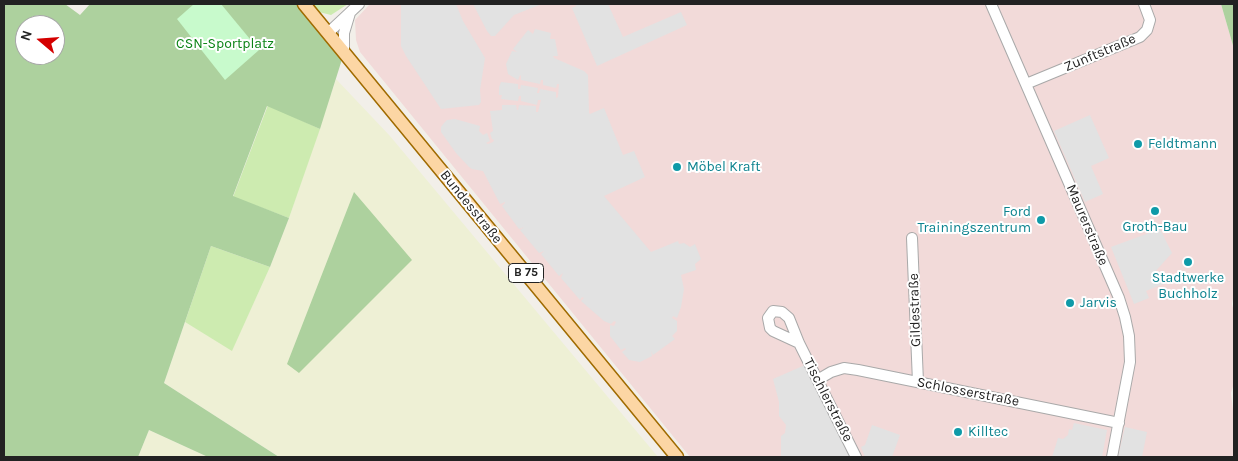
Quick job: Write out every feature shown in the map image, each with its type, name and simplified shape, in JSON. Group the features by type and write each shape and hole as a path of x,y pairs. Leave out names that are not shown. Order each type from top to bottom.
{"main road":[{"name":"Bundesstraße","path":"304,4 677,457"}],"street":[{"path":"326,30 358,4"},
{"name":"Maurerstraße","path":"991,4 1119,298 1125,317 1129,336 1130,362 1112,457"},
{"name":"Zunftstraße","path":"1026,84 1140,36 1147,30 1150,20 1144,4"},
{"path":"344,53 344,33 350,12"},
{"name":"Gildestraße","path":"912,238 918,382"},
{"name":"Tischlerstraße","path":"799,343 819,379 856,457"},
{"name":"Schlosserstraße","path":"819,379 831,372 844,368 858,370 1119,423"}],"shaded area":[{"path":"370,4 1221,4 1234,49 1234,293 1232,304 1234,312 1234,383 1231,393 1234,419 1234,457 690,457 360,52 356,40 355,20"},
{"path":"401,4 456,4 463,21 485,58 480,90 481,102 479,105 441,109 401,46"},
{"path":"473,4 542,4 514,15 495,36 491,36"},
{"path":"575,4 608,4 623,37 681,12 687,25 597,66 572,8 576,6"},
{"path":"535,29 551,33 550,39 555,39 558,56 553,56 554,58 584,71 588,75 589,113 604,108 623,155 634,151 645,177 604,196 651,252 678,241 679,244 684,243 690,247 695,244 701,259 695,264 696,270 681,275 684,289 681,307 677,318 673,316 672,318 677,321 677,331 672,336 675,339 653,355 651,351 652,356 640,362 629,360 622,352 626,349 621,350 610,336 610,325 614,326 616,322 614,321 611,324 604,321 581,301 584,298 582,297 580,300 561,278 563,273 559,276 541,254 544,251 539,253 520,230 524,227 519,229 502,206 505,202 500,204 483,171 469,167 441,132 441,127 447,120 455,119 480,126 479,131 483,135 487,133 490,141 486,143 488,144 494,140 490,133 493,131 490,111 502,110 502,105 516,105 518,110 519,105 536,106 536,112 538,112 541,100 538,100 537,105 521,101 521,96 519,96 518,101 501,99 502,95 499,95 499,87 501,82 518,84 518,89 520,89 521,85 538,88 537,93 539,93 540,89 556,92 556,98 558,97 559,84 557,84 556,88 543,85 543,80 541,80 540,84 521,80 520,75 518,80 508,74 506,64 512,51 517,52 513,49 528,30 533,34"},
{"path":"1090,115 1109,158 1091,166 1103,194 1085,202 1054,131"},
{"path":"1160,229 1172,253 1153,274 1163,284 1146,291 1149,298 1134,304 1111,247"},
{"path":"805,365 850,457 781,457 781,436 785,433 786,425 779,416 779,402 773,379"},
{"path":"1074,423 1107,430 1102,457 1052,457 1058,438 1063,439 1068,435 1069,429 1072,430"},
{"path":"872,425 900,435 892,457 865,457 861,447 865,445"},
{"path":"1125,427 1147,432 1142,457 1118,457"}],"green space":[{"path":"4,4 65,4 80,15 90,4 304,4 344,53 320,129 267,106 233,196 289,218 270,267 211,246 164,383 279,457 208,457 149,430 138,457 4,457"},
{"name":"CSN-Sportplatz","path":"194,4 221,4 259,50 225,80 177,19"},
{"path":"312,4 348,4 331,15 319,12"},
{"path":"1221,4 1234,4 1234,49"},
{"path":"336,79 390,136 658,457 279,457 164,383 185,322 232,350 270,267 289,218"},
{"path":"268,105 320,129 289,218 233,197"},
{"path":"354,192 412,260 299,373 287,364"},
{"path":"211,246 270,267 232,351 185,322"},
{"path":"149,430 208,457 138,457"}],"place":[{"name":"Feldtmann","path":"1138,144"},
{"name":"Möbel Kraft","path":"677,167"},
{"name":"Groth-Bau","path":"1155,211"},
{"name":"Ford Trainingszentrum","path":"1041,220"},
{"name":"Stadtwerke Buchholz","path":"1188,262"},
{"name":"Jarvis","path":"1070,303"},
{"name":"Killtec","path":"958,432"}]}
